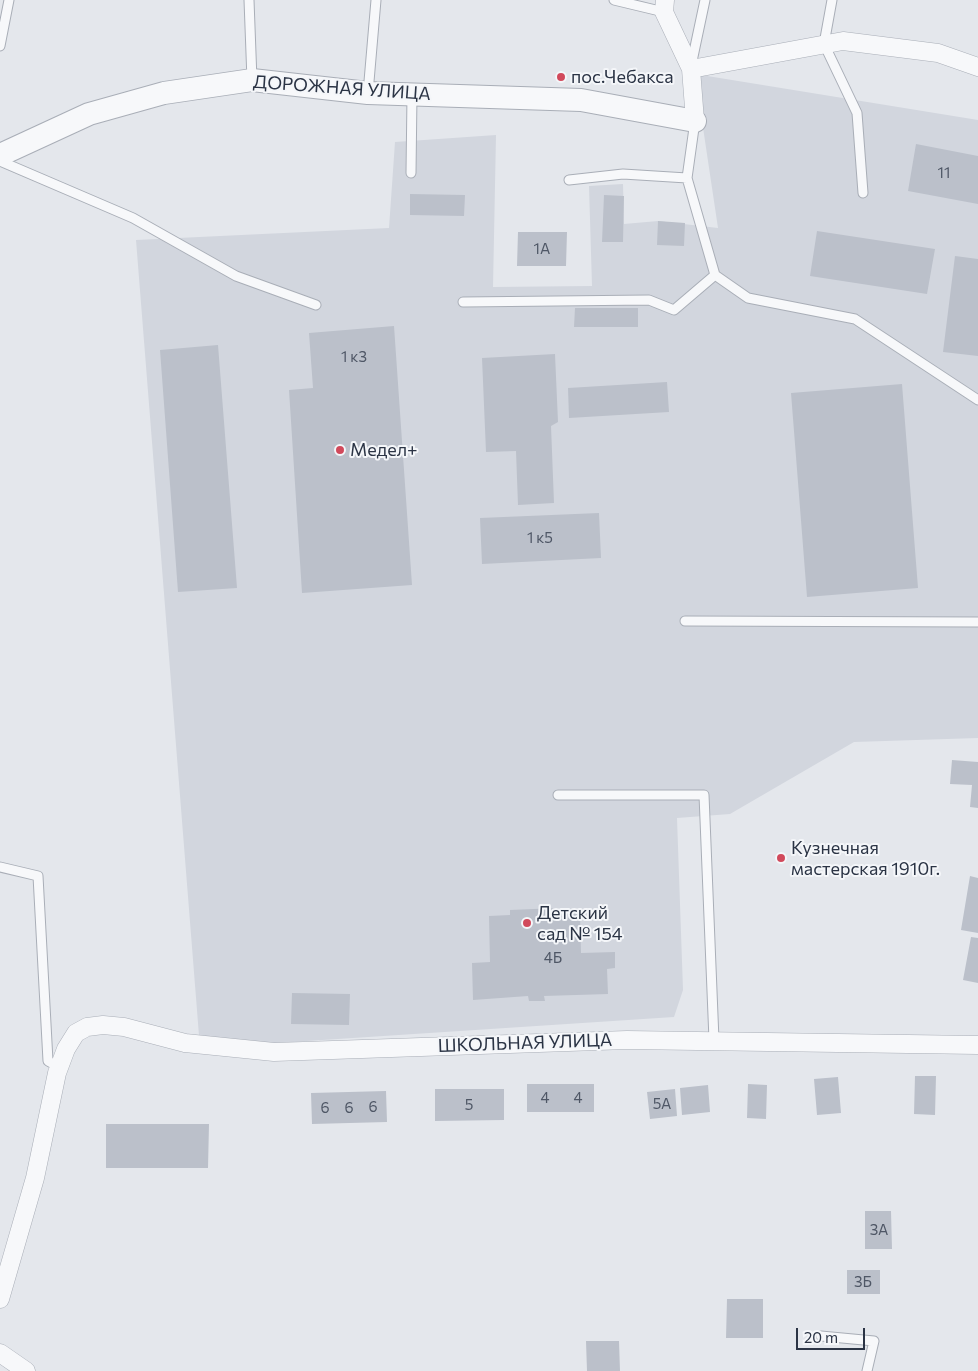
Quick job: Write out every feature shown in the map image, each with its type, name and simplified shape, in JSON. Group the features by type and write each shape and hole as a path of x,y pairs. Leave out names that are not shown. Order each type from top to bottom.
{"street":[{"path":"664,6 690,69 695,121"},
{"path":"690,69 843,41 938,53 978,67"},
{"name":"ДОРОЖНАЯ УЛИЦА","path":"0,155 89,114 164,93 252,80 368,93 581,100 695,121"},
{"name":"ШКОЛЬНАЯ УЛИЦА","path":"59,1067 66,1049 76,1033 87,1027 103,1025 124,1027 185,1043 274,1052 627,1040 978,1045"},
{"path":"0,1299 16,1250 35,1178 59,1067"},
{"path":"0,1353 26,1371"}],"lane":[{"path":"0,46 9,0"},
{"path":"249,0 252,80"},
{"path":"368,93 376,0"},
{"path":"614,0 664,6"},
{"path":"690,69 705,0"},
{"path":"832,0 824,44 857,113 864,193"},
{"path":"411,172 412,94"},
{"path":"695,121 687,178 715,275 748,298 855,319 978,400"},
{"path":"0,161 133,218 236,276 316,306"},
{"path":"568,180 623,174 687,178"},
{"path":"463,302 649,300 674,310 715,275"},
{"path":"685,621 978,622"},
{"path":"558,795 704,795 714,1040"},
{"path":"0,867 38,876 48,1061 59,1067"},
{"path":"821,1336 874,1340 867,1371"}],"shaded area":[{"path":"695,74 978,120 978,738 854,742 730,814 677,818 683,990 674,1017 200,1048 136,240 389,228 395,142 496,135 493,287 592,286 589,186 623,184 624,224 658,221 718,228"}],"building":[{"path":"916,144 978,156 978,204 908,191"},
{"path":"410,194 465,195 464,216 410,215"},
{"path":"604,195 624,196 623,242 602,242"},
{"path":"658,221 685,223 684,246 657,245"},
{"path":"817,231 935,249 927,294 810,276"},
{"path":"518,232 567,232 566,266 517,266"},
{"path":"955,256 978,259 978,356 943,352"},
{"path":"575,308 638,308 638,327 574,327"},
{"path":"394,326 412,585 302,593 289,390 313,388 309,333"},
{"path":"218,345 237,588 178,592 160,350"},
{"path":"555,354 558,422 551,426 554,503 518,505 516,451 486,452 482,358"},
{"path":"667,382 669,412 569,418 568,388"},
{"path":"902,384 918,588 807,597 791,393"},
{"path":"599,513 601,558 482,564 480,518"},
{"path":"952,760 978,762 978,808 970,807 972,785 950,784"},
{"path":"970,876 978,878 978,933 961,930"},
{"path":"558,908 558,914 580,914 581,953 615,952 615,968 607,969 608,994 544,996 545,1001 529,1001 528,996 473,1000 472,963 490,962 489,916 510,915 510,910"},
{"path":"971,937 978,938 978,983 963,980"},
{"path":"292,993 350,994 349,1025 291,1024"},
{"path":"915,1076 936,1076 935,1115 914,1114"},
{"path":"838,1077 841,1113 817,1115 814,1079"},
{"path":"527,1084 594,1084 594,1112 527,1112"},
{"path":"748,1084 767,1085 766,1119 747,1118"},
{"path":"708,1085 710,1112 682,1115 680,1088"},
{"path":"435,1089 504,1089 504,1120 435,1121"},
{"path":"675,1089 677,1116 650,1119 647,1092"},
{"path":"386,1091 387,1122 312,1124 311,1093"},
{"path":"106,1124 209,1124 208,1168 106,1168"},
{"path":"865,1211 891,1211 892,1249 865,1249"},
{"path":"847,1270 880,1270 880,1294 847,1294"},
{"path":"727,1299 763,1299 763,1338 726,1338"},
{"path":"586,1341 619,1341 620,1371 587,1371"}],"place":[{"name":"пос.Чебакса","path":"561,77"},
{"name":"Медел+","path":"340,450"},
{"name":"Кузнечная мастерская 1910г.","path":"781,858"},
{"name":"Детский сад № 154","path":"527,923"}]}
